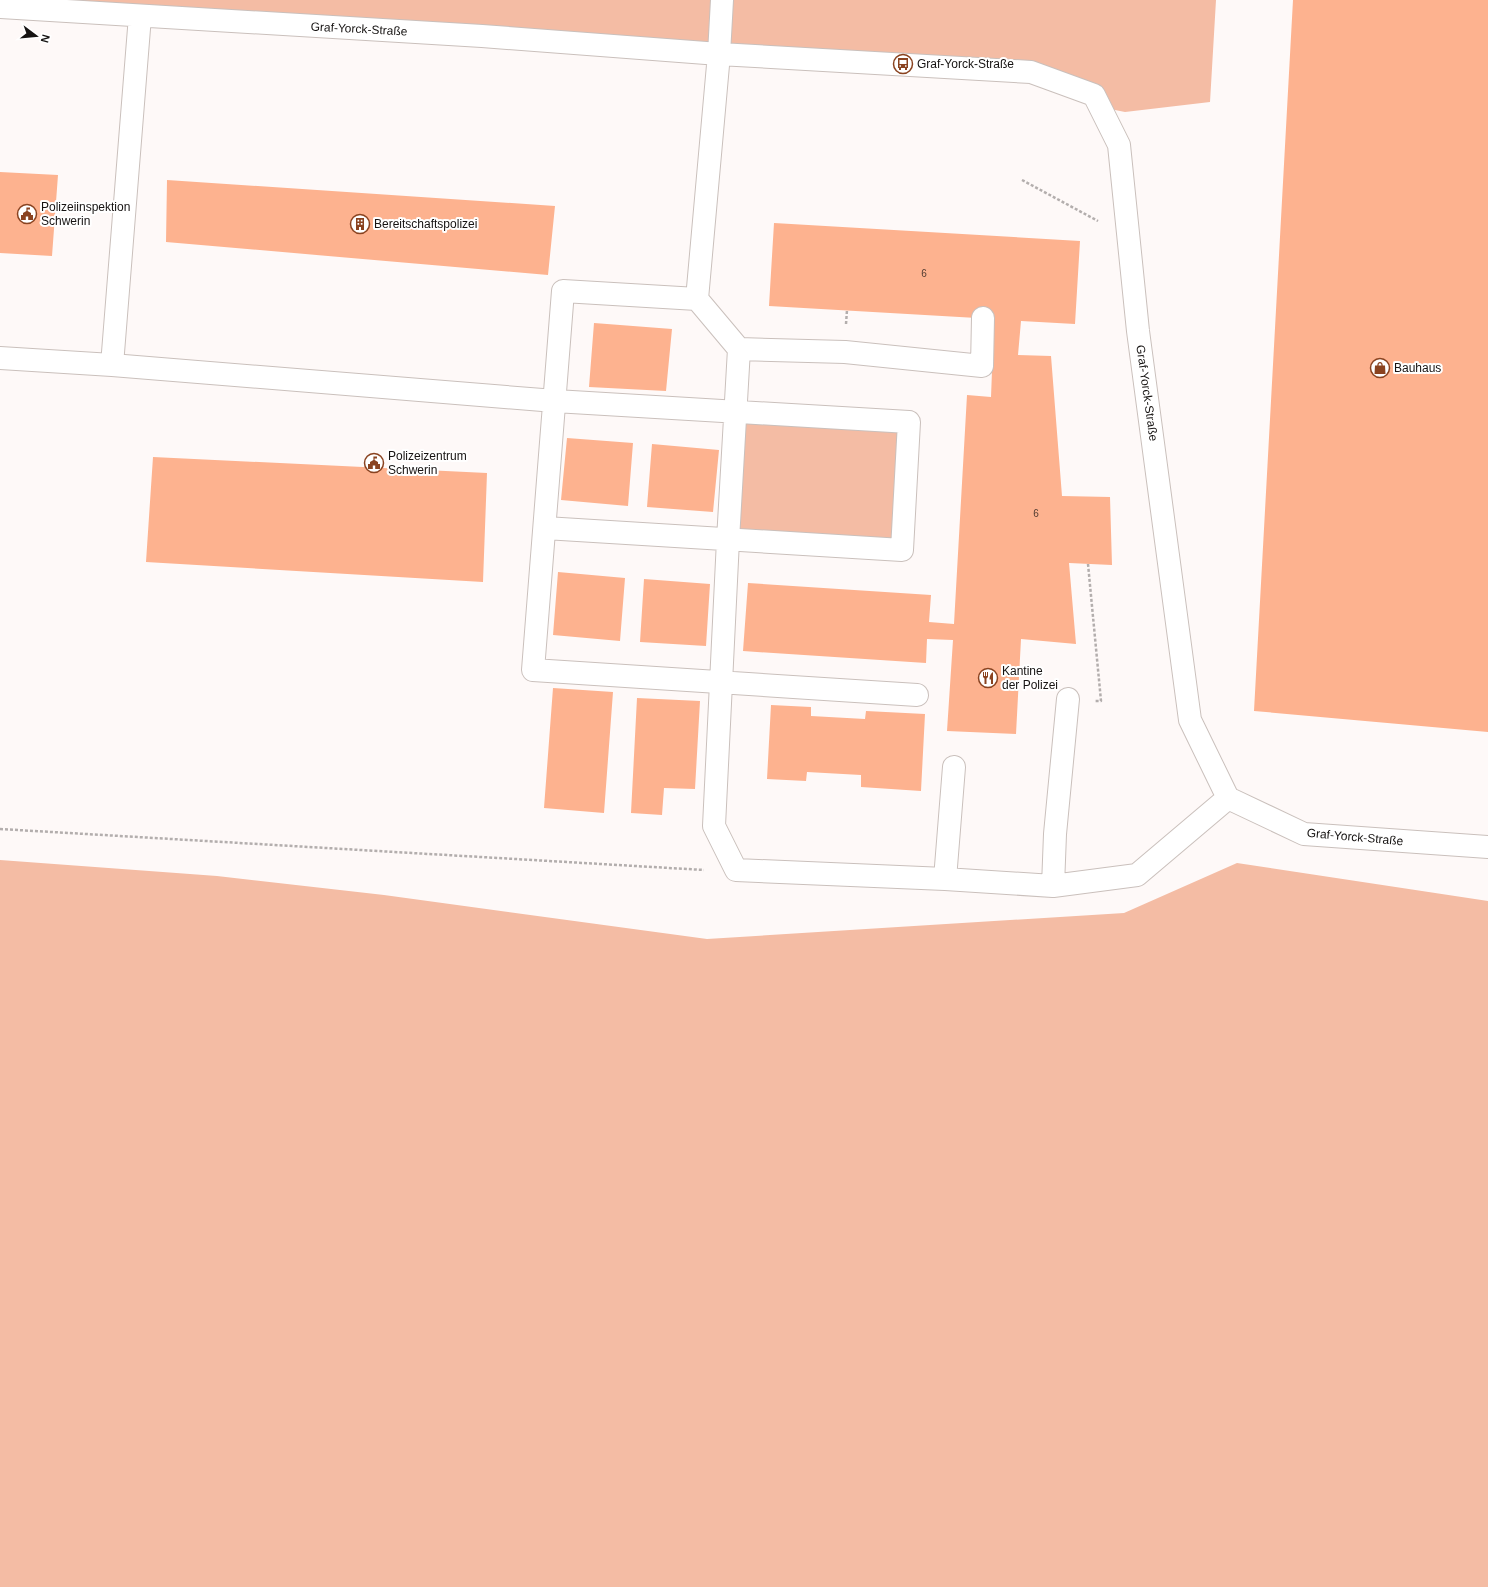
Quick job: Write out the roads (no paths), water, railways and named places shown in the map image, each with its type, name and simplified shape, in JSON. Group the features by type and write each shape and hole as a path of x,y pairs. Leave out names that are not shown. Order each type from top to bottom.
{"street":[{"path":"722,0 719,54 697,299 739,349 714,826 736,870 945,879 1053,886 1137,875 1228,798"},
{"name":"Graf-Yorck-Straße","path":"0,7 482,36 719,54 1031,72 1094,95 1119,145 1138,331 1190,720 1228,798 1304,834 1488,847"},
{"path":"112,365 140,16"},
{"path":"697,299 564,290 533,670 918,695"},
{"path":"739,349 845,352 982,366 983,318"},
{"path":"0,358 112,365 556,401 909,422 902,550 545,528"},
{"path":"1053,886 1055,834 1068,699"},
{"path":"945,879 954,767"}],"place":[{"name":"Graf-Yorck-Straße","path":"903,64"},
{"name":"Polizeiinspektion Schwerin","path":"27,214"},
{"name":"Bereitschaftspolizei","path":"360,224"},
{"name":"Bauhaus","path":"1380,368"},
{"name":"Polizeizentrum Schwerin","path":"374,463"},
{"name":"Kantine der Polizei","path":"988,678"}]}
